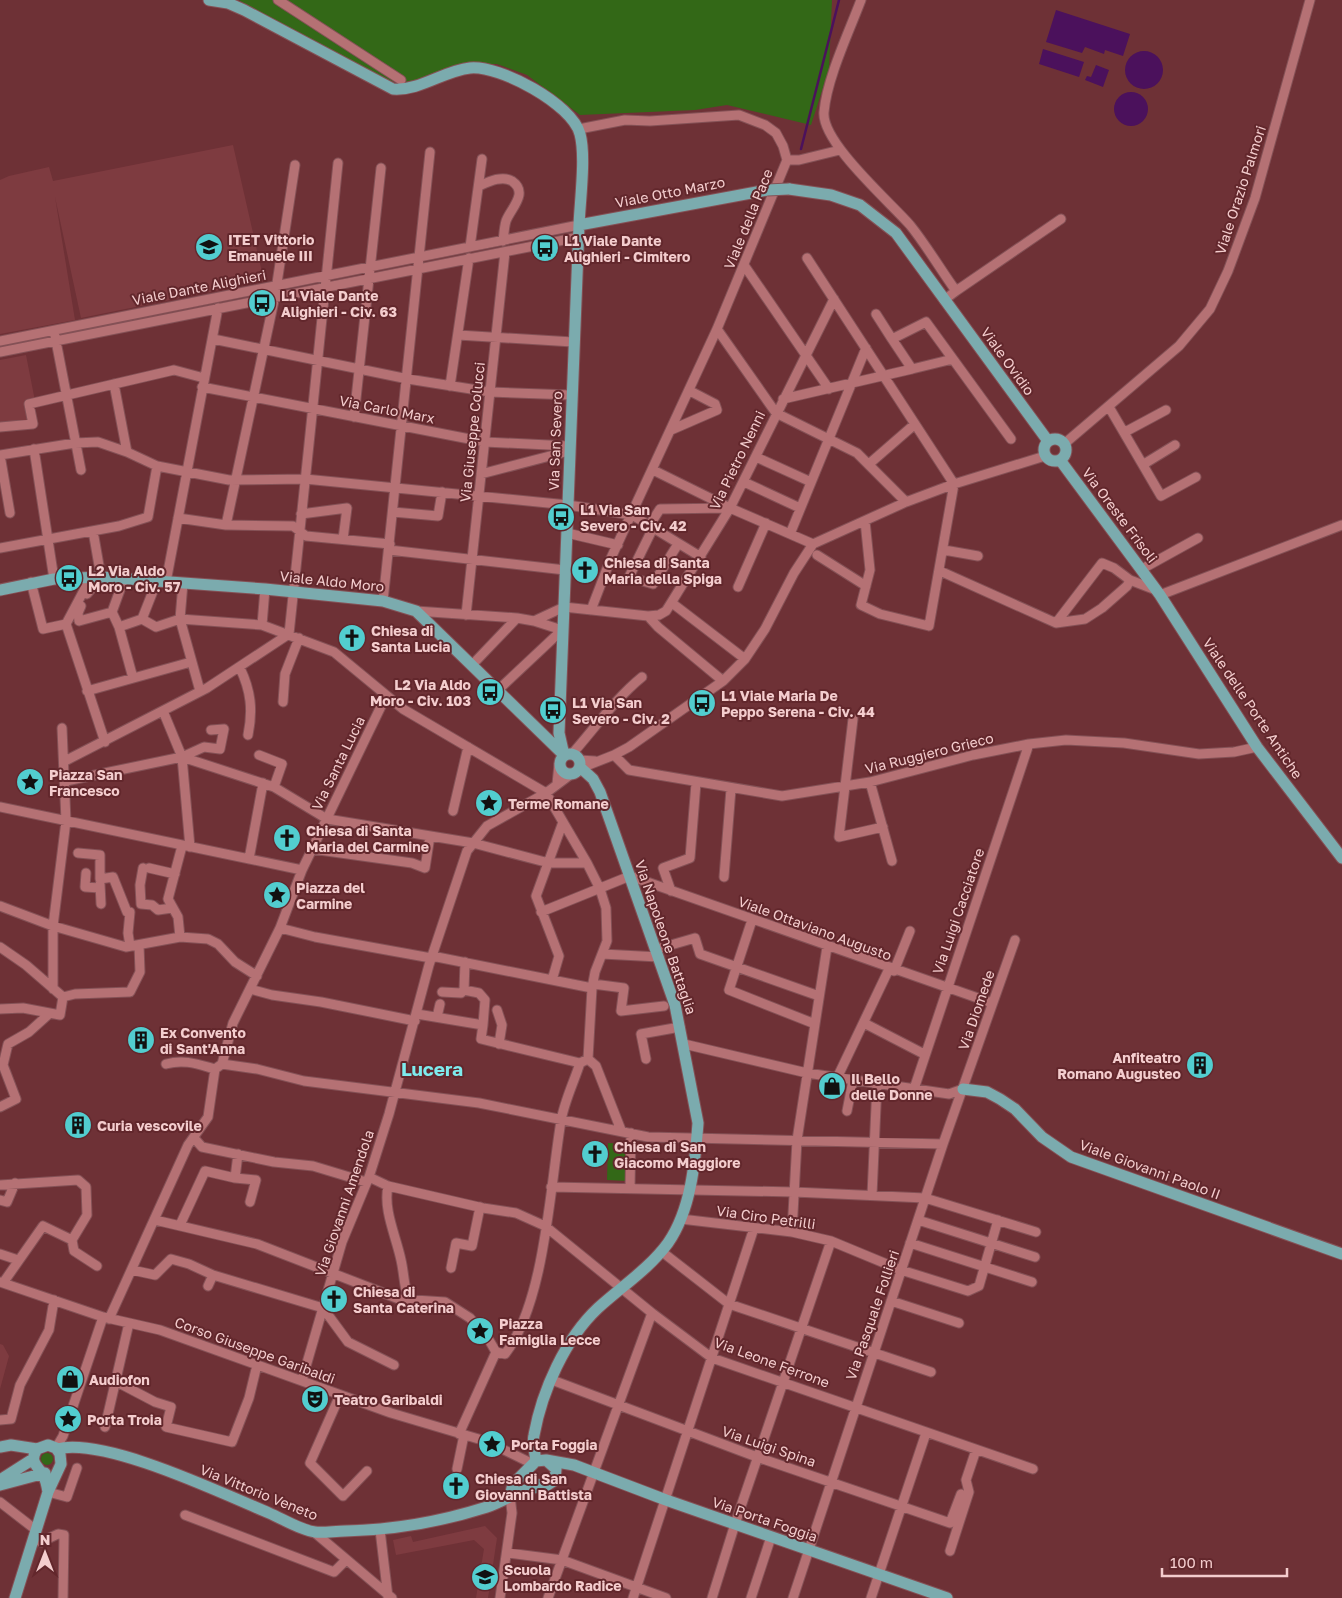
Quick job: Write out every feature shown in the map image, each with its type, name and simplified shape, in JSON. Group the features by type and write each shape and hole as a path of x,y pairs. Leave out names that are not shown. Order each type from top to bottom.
{"main road":[{"path":"209,0 228,3 244,10 393,89 413,88 460,70 471,68 501,72 516,78 554,103 570,117 578,129"},
{"name":"Via San Severo","path":"571,760 560,734 562,630 582,147 578,129"},
{"name":"Viale Otto Marzo","path":"579,231 767,190 789,189 845,199 860,205 896,233 944,300"},
{"name":"Viale Ovidio","path":"944,300 1048,441"},
{"path":"1056,439 1064,444 1065,453 1060,460 1053,461 1045,456 1044,448 1048,441 1056,439"},
{"name":"Via Oreste Frisoli","path":"1060,460 1158,593"},
{"name":"Viale Aldo Moro","path":"0,590 31,582 96,577 265,589 383,600 416,611 497,691 571,760"},
{"name":"Viale delle Porte Antiche","path":"1158,593 1257,747 1342,858"},
{"path":"570,774 571,760"},
{"name":"Via Napoleone Battaglia","path":"536,1463 533,1436 552,1380 579,1328 661,1251 681,1219 689,1189 698,1123 680,1027 658,953 593,780 571,760"},
{"name":"Viale Giovanni Paolo II","path":"963,1089 987,1092 1000,1099 1015,1109 1042,1137 1071,1157 1342,1254"},
{"path":"0,1447 11,1444 35,1454"},
{"path":"0,1480 44,1446 56,1449 61,1459 48,1492 15,1598"},
{"name":"Via Vittorio Veneto","path":"56,1449 69,1446 87,1447 149,1464 314,1532 380,1530 454,1517 529,1488 540,1487"},
{"path":"35,1454 34,1465 42,1473 48,1492"},
{"path":"510,1496 513,1484 536,1463 553,1464 556,1469 554,1482"},
{"path":"536,1463 529,1475 532,1482 540,1487 548,1486 574,1465"},
{"name":"Via Porta Foggia","path":"536,1463 574,1465 666,1500 947,1598"},
{"path":"0,1485 42,1473 50,1473 58,1469"}],"street":[{"path":"278,0 401,80"},
{"path":"861,0 830,84 823,113 827,129 840,150 910,226 956,291"},
{"name":"Viale Orazio Palmori","path":"1064,444 1180,346 1210,309 1228,271 1255,198 1310,0"},
{"name":"Viale della Pace","path":"578,129 625,120 650,121 738,116 765,125 776,133 784,146 787,160 690,391 618,545 591,610"},
{"path":"787,160 799,160 840,150"},
{"path":"383,600 408,379 430,152"},
{"path":"470,247 482,159"},
{"path":"64,761 105,742 200,691 240,668 289,634 298,529 314,409 338,163"},
{"path":"226,525 277,286 295,165"},
{"path":"354,417 381,168"},
{"path":"478,186 502,179 509,179 517,185 520,193 516,205 506,220 503,241"},
{"path":"944,300 1061,219"},
{"name":"Viale Dante Alighieri","path":"0,340 54,331 470,247 579,231"},
{"name":"Viale Dante Alighieri","path":"0,352 275,296 505,252 579,231"},
{"name":"Via Giuseppe Colucci","path":"466,615 505,252"},
{"path":"450,386 469,258"},
{"path":"807,258 954,484 944,550 929,626 896,619 862,605 870,570 864,521"},
{"path":"744,265 829,389"},
{"name":"Via Pietro Nenni","path":"648,616 662,614 672,603 730,508 834,299"},
{"path":"119,627 142,619 162,582 178,518 218,308"},
{"path":"876,314 912,369"},
{"path":"892,339 926,322 1011,439"},
{"path":"717,329 776,413 857,452 906,502"},
{"path":"54,331 81,470"},
{"path":"458,335 573,342"},
{"path":"213,339 450,386 490,392 571,395"},
{"path":"790,534 866,348"},
{"path":"783,399 952,359"},
{"path":"0,427 33,424 29,404 174,370 204,378"},
{"path":"114,384 127,452"},
{"name":"Via Carlo Marx","path":"202,387 485,442 569,448"},
{"path":"672,430 717,410 715,404 690,391"},
{"path":"1109,407 1126,432 1161,496 1196,476"},
{"path":"1126,432 1166,410"},
{"path":"869,464 915,424"},
{"path":"10,513 0,455 75,443 98,442 127,452 157,466 186,473 236,480 305,479 396,487 568,505 632,515 701,557"},
{"path":"1144,464 1176,446"},
{"path":"482,474 569,448"},
{"path":"34,449 54,579"},
{"path":"571,760 600,761 614,755 723,681 745,659 765,629 794,573 813,544 906,502 954,484 1045,456"},
{"path":"756,457 811,482"},
{"path":"0,548 119,526 148,517 157,466"},
{"path":"652,470 730,508 813,544"},
{"path":"744,482 800,508"},
{"path":"393,512 438,516 442,492"},
{"path":"301,514 347,508 343,539"},
{"path":"678,544 653,584 629,577 660,509 730,508"},
{"path":"178,518 226,525 293,526 306,536 343,539 472,559 565,570"},
{"path":"738,586 766,523"},
{"path":"1158,593 1342,525"},
{"path":"93,531 96,577 78,614 79,621 112,612"},
{"path":"567,533 618,545"},
{"path":"1142,569 1198,538"},
{"path":"944,550 978,556"},
{"path":"817,555 866,586"},
{"name":"Via Oreste Frisoli","path":"1056,623 1102,563 1114,568 1130,580 1158,593"},
{"path":"940,571 1056,623 1085,619 1102,608 1127,586 1130,580"},
{"path":"31,582 43,629 66,624 96,577"},
{"path":"124,579 112,612 119,627 133,678"},
{"path":"183,583 180,619 200,691"},
{"path":"262,625 265,589"},
{"path":"672,603 745,659"},
{"path":"534,621 564,607 648,616 658,627 723,681"},
{"path":"416,611 517,618 562,630 497,691"},
{"path":"472,665 517,618"},
{"path":"142,619 156,628 180,619 262,625 334,652 403,709 546,792 600,889 606,908 607,933 607,941 595,972 592,986 584,1061 561,1118 533,1296 511,1346 505,1354 496,1352 489,1340 470,1318 443,1301 400,1299 257,1244 155,1220"},
{"path":"66,624 105,742"},
{"path":"283,702 285,674 299,638"},
{"path":"87,691 191,662"},
{"path":"240,668 249,688 252,717 248,735"},
{"path":"558,784 571,760 616,705 624,691 642,677"},
{"name":"Via Santa Lucia","path":"302,870 386,696"},
{"path":"163,711 182,757 186,847 175,874 168,899 178,917 180,938"},
{"path":"853,719 839,837 883,827"},
{"path":"54,989 53,926 66,821 66,781 62,728"},
{"path":"66,781 182,757 204,747 220,749 224,729 211,730"},
{"name":"Via Ruggiero Grieco","path":"614,755 629,770 696,783 782,796 870,782 973,755 1029,744 1066,740 1114,743 1199,754 1234,752 1257,747"},
{"name":"Via Luigi Cacciatore","path":"914,1089 924,1054 1029,744"},
{"path":"453,811 468,747"},
{"path":"259,755 282,764 274,787"},
{"path":"182,757 274,787 326,819 473,843 549,864 588,866"},
{"path":"593,780 600,761"},
{"name":"Via Giovanni Amendola","path":"302,1380 342,1242 368,1180 432,957 467,851 487,826 546,792 570,774"},
{"path":"870,782 892,861"},
{"path":"249,860 262,783"},
{"path":"671,891 664,868 690,858 696,783"},
{"path":"724,878 731,788"},
{"path":"0,807 302,870 280,928 227,1037 218,1067 208,1117 188,1145 132,1270 106,1318 64,1436 56,1449"},
{"path":"552,980 558,956 536,896 563,822"},
{"path":"312,849 412,863 425,868 430,836"},
{"path":"78,853 100,855 102,904"},
{"path":"172,908 158,910 152,905 141,904 140,885 146,868 175,874"},
{"path":"0,947 63,997 130,992 140,972 135,946 128,933 130,912 127,912 113,877 85,887 86,873"},
{"path":"542,912 630,876"},
{"name":"Viale Ottaviano Augusto","path":"630,876 992,1004"},
{"path":"0,906 53,926 135,946 180,938 208,940 218,944 235,962 257,976"},
{"path":"752,920 729,990 815,1024"},
{"path":"280,928 316,938 466,962 552,980 592,986 624,988 621,1011 664,1006"},
{"path":"837,1078 910,931"},
{"path":"602,954 658,953 695,938 700,954 819,996"},
{"name":"Via Diomede","path":"963,1089 1015,940"},
{"path":"792,1232 797,1140 827,947"},
{"path":"464,990 466,962"},
{"path":"250,989 272,995 416,1018 437,1017 483,1025"},
{"path":"442,992 461,993 464,990 478,993 485,1000 481,1039 584,1061 596,1066 621,1130"},
{"path":"0,1009 23,1008 60,1015 63,997"},
{"path":"437,1017 440,1004"},
{"path":"497,1010 502,1025 499,1044"},
{"path":"0,1107 16,1099 3,1065 8,1044 28,1032 49,1014"},
{"path":"864,1023 924,1054"},
{"path":"646,1060 641,1034 680,1027"},
{"path":"684,1044 807,1073 837,1078 949,1094 963,1089"},
{"path":"166,1064 177,1061 218,1067 257,1069 304,1081 479,1103 621,1130 648,1137 943,1144"},
{"path":"847,1111 853,1080"},
{"path":"872,1195 877,1084"},
{"name":"Via Pasquale Follieri","path":"793,1598 855,1407 963,1089"},
{"path":"630,1188 631,1133"},
{"name":"Via Leone Ferrone","path":"194,1138 202,1147 274,1162 313,1166 388,1186 480,1207 516,1213 545,1226 623,1287 652,1313 712,1358 1033,1469"},
{"path":"235,1178 238,1154"},
{"path":"180,1225 205,1171 235,1178 256,1180 250,1202"},
{"path":"0,1185 78,1180 86,1187 87,1215 72,1240 74,1251 97,1266"},
{"path":"6,1204 15,1183"},
{"path":"388,1186 386,1195 388,1211 400,1251 408,1298"},
{"path":"551,1187 794,1192 925,1198 1036,1232"},
{"path":"451,1268 456,1243 472,1246 480,1207"},
{"name":"Via Ciro Petrilli","path":"681,1219 792,1232 830,1241 901,1270 968,1291 979,1286 998,1220"},
{"path":"918,1220 1035,1257"},
{"path":"1,1282 43,1226 72,1240"},
{"path":"633,1598 754,1228"},
{"path":"712,1598 757,1457 830,1241"},
{"path":"910,1243 1032,1282"},
{"path":"661,1251 730,1304 931,1372"},
{"path":"0,1254 18,1260"},
{"path":"132,1270 155,1275 172,1259 189,1264 213,1275 323,1308 348,1342 394,1365"},
{"path":"208,1286 213,1275"},
{"name":"Corso Giuseppe Garibaldi","path":"1,1282 106,1318 160,1330 340,1395 482,1440"},
{"path":"0,1420 11,1419 20,1385 49,1330 54,1300"},
{"path":"891,1301 959,1323"},
{"path":"548,1598 652,1313"},
{"path":"105,1427 129,1323"},
{"path":"457,1469 462,1435 496,1352"},
{"path":"115,1381 155,1402 171,1406 166,1427 232,1442 249,1398 257,1366"},
{"name":"Via Luigi Spina","path":"552,1380 757,1457 950,1523 961,1494"},
{"path":"340,1395 310,1463 343,1496 367,1471"},
{"path":"871,1598 926,1433"},
{"path":"492,1444 536,1463"},
{"path":"950,1551 969,1492 966,1480 976,1450"},
{"path":"48,1492 67,1497 77,1468"},
{"path":"500,1598 508,1553 512,1513 510,1496"},
{"path":"0,1502 35,1534 41,1542 58,1534 64,1535 64,1598"},
{"path":"185,1516 334,1572 346,1560"},
{"path":"380,1530 389,1597"},
{"path":"314,1532 389,1597"},
{"path":"751,1598 771,1537"},
{"path":"508,1553 562,1560 666,1598"}],"shaded area":[{"path":"1056,10 1130,34 1123,56 1105,50 1104,54 1085,47 1082,53 1046,42"},
{"path":"1043,49 1084,62 1079,77 1039,64"},
{"path":"1144,51 1157,57 1163,70 1157,83 1144,89 1131,83 1125,70 1131,57"},
{"path":"1096,65 1109,70 1103,87 1085,80 1087,76 1091,77"},
{"path":"1131,92 1143,97 1148,109 1143,121 1131,126 1119,121 1114,109 1119,97"},
{"name":"ITET Vittorio Emanuele III","path":"233,145 264,281 81,318 55,197 75,320 0,334 0,180 9,176 49,167 53,181"},
{"path":"26,355 35,401 31,423 0,425 0,360"},
{"path":"0,1344 3,1345 9,1356 0,1389"},
{"name":"Scuola Lombardo Radice","path":"485,1526 497,1538 488,1598 476,1598 484,1549 474,1540 396,1555 393,1540 411,1536 413,1542"}],"green space":[{"path":"239,0 832,0 829,69 811,125 727,105 695,110 580,115 527,75 497,64 461,64 409,83 386,81 264,17"},
{"path":"608,1143 627,1144 627,1181 607,1180"},
{"path":"47,1453 53,1459 47,1465 41,1459"}],"waterway":[{"path":"801,149 839,0"}],"place":[{"name":"ITET Vittorio Emanuele III","path":"209,247"},
{"name":"L1 Viale Dante Alighieri - Cimitero","path":"545,248"},
{"name":"L1 Viale Dante Alighieri - Civ. 63","path":"262,303"},
{"name":"L1 Via San Severo - Civ. 42","path":"561,517"},
{"name":"Chiesa di Santa Maria della Spiga","path":"585,570"},
{"name":"L2 Via Aldo Moro - Civ. 57","path":"69,578"},
{"name":"Chiesa di Santa Lucia","path":"352,638"},
{"name":"L2 Via Aldo Moro - Civ. 103","path":"490,692"},
{"name":"L1 Viale Maria De Peppo Serena - Civ. 44","path":"702,703"},
{"name":"L1 Via San Severo - Civ. 2","path":"553,710"},
{"name":"Piazza San Francesco","path":"30,782"},
{"name":"Terme Romane","path":"489,803"},
{"name":"Chiesa di Santa Maria del Carmine","path":"287,838"},
{"name":"Piazza del Carmine","path":"277,895"},
{"name":"Ex Convento di Sant'Anna","path":"141,1040"},
{"name":"Anfiteatro Romano Augusteo","path":"1200,1065"},
{"name":"Il Bello delle Donne","path":"832,1086"},
{"name":"Curia vescovile","path":"78,1125"},
{"name":"Chiesa di San Giacomo Maggiore","path":"595,1154"},
{"name":"Chiesa di Santa Caterina","path":"334,1299"},
{"name":"Piazza Famiglia Lecce","path":"480,1331"},
{"name":"Audiofon","path":"70,1379"},
{"name":"Teatro Garibaldi","path":"315,1399"},
{"name":"Porta Troia","path":"68,1419"},
{"name":"Porta Foggia","path":"492,1444"},
{"name":"Chiesa di San Giovanni Battista","path":"456,1486"},
{"name":"Scuola Lombardo Radice","path":"485,1577"}],"district":[{"name":"Lucera","path":"432,1068"}]}
